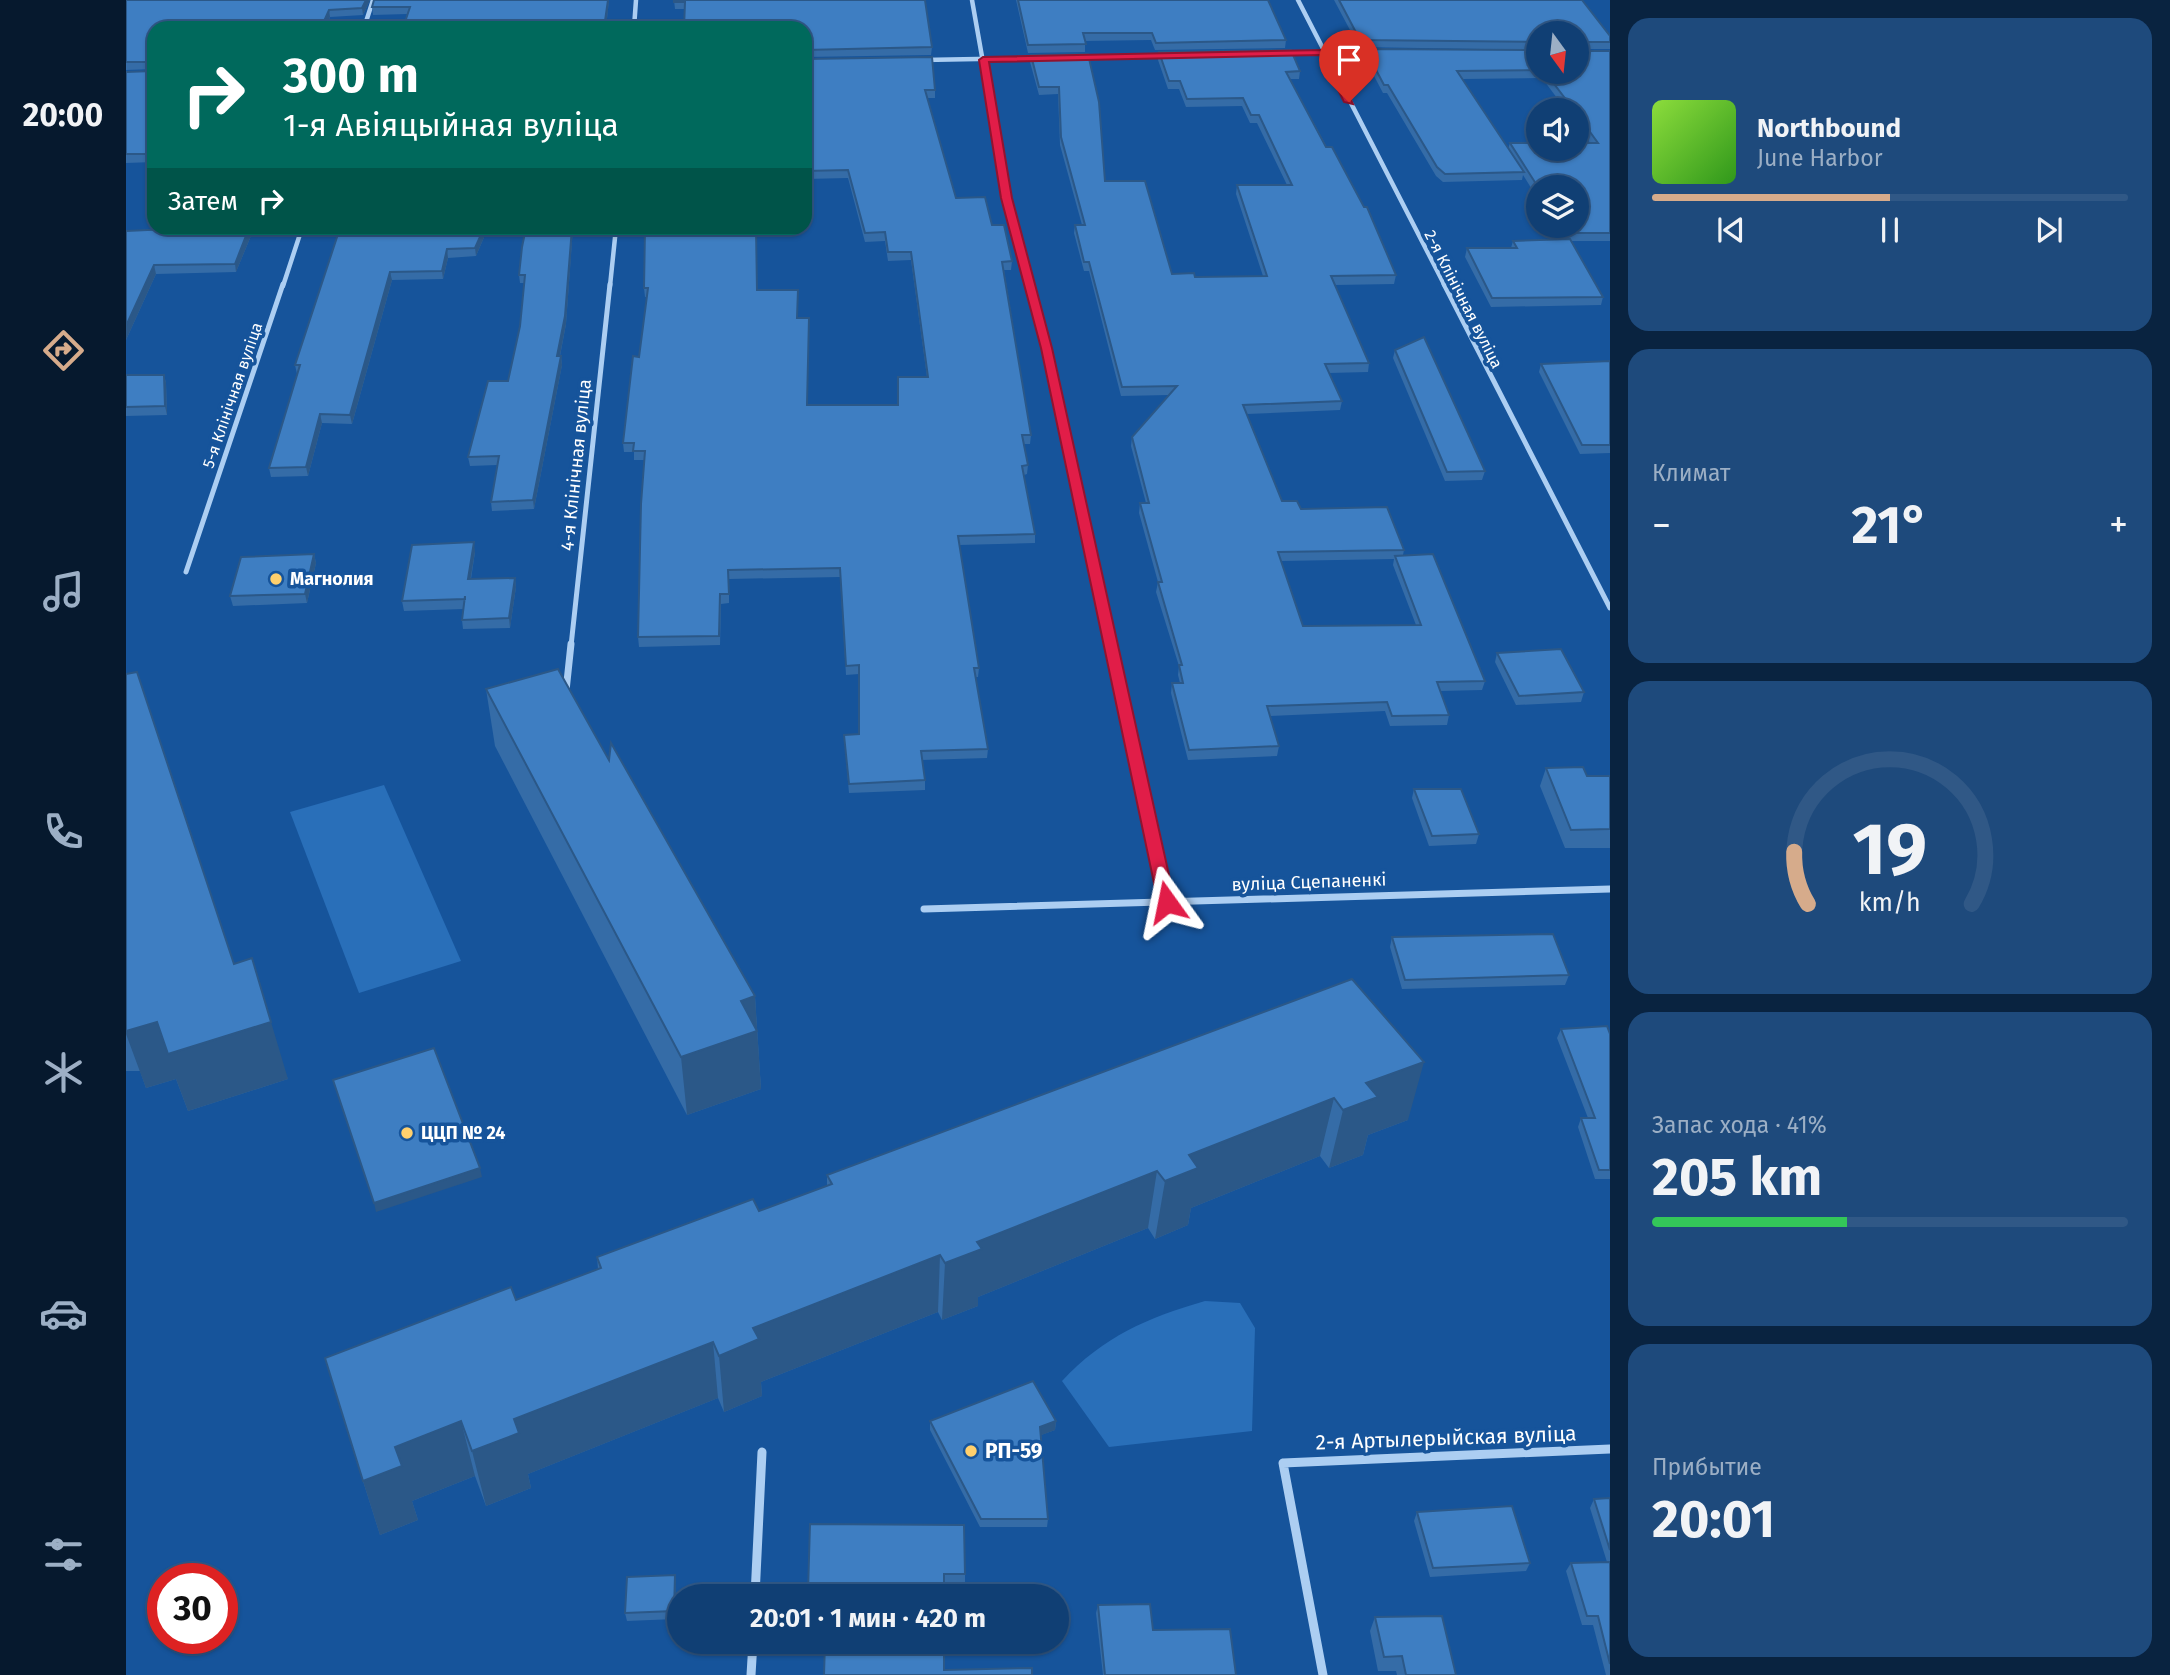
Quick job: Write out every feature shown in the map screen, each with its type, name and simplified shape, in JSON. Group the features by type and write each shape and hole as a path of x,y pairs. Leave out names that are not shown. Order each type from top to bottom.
{"street":[{"path":"366,21 373,0"},
{"path":"634,21 636,0"},
{"path":"972,0 1006,198 1046,348 1167,902"},
{"name":"2-я Клінічная вуліца","path":"1298,0 1610,608"},
{"path":"1269,54 1378,53"},
{"path":"1079,58 1174,55"},
{"path":"915,61 1038,58"},
{"name":"5-я Клінічная вуліца","path":"186,572 300,235"},
{"name":"4-я Клінічная вуліца","path":"564,705 616,235"},
{"name":"вуліца Сцепаненкі","path":"924,909 1610,890"},
{"name":"2-я Артылерыйская вуліца","path":"1323,1675 1283,1463 1610,1448"},
{"path":"756,1584 762,1452"},
{"path":"751,1675 752,1654"}],"shaded area":[{"path":"384,785 461,961 359,993 290,812"},
{"path":"1205,1301 1240,1303 1255,1328 1252,1431 1109,1447 1062,1381 1110,1340 1164,1314"}],"building":[{"path":"126,0 366,0 362,8 329,10 324,21 147,21 147,62 126,62"},
{"path":"374,0 608,0 605,21 405,21 410,7 372,7"},
{"path":"925,0 932,47 812,50 812,21 684,21 685,2 674,2"},
{"path":"1018,0 1268,0 1286,40 1156,43 1152,33 1083,33 1086,44 1028,45"},
{"path":"1339,0 1582,0 1610,36 1610,42 1589,42 1589,21 1526,21 1526,42 1360,40"},
{"path":"1365,49 1526,50 1526,70 1457,71 1524,172 1445,174 1437,167 1388,85 1384,85"},
{"path":"1291,50 1300,71 1286,72 1326,147 1332,147 1364,207 1367,207 1396,275 1331,276 1369,363 1325,364 1342,401 1243,405 1282,501 1297,501 1301,509 1387,507 1404,550 1278,552 1303,626 1421,625 1395,556 1433,554 1485,681 1437,682 1449,715 1392,716 1387,702 1267,706 1279,746 1189,750 1172,683 1183,683 1179,665 1182,665 1158,582 1162,582 1140,503 1149,503 1132,437 1177,386 1122,387 1089,262 1084,262 1075,225 1085,225 1061,137 1059,87 1039,87 1031,55 1088,54 1099,102 1105,181 1145,181 1172,274 1194,273 1195,277 1267,276 1237,185 1292,185 1259,115 1251,115 1243,98 1187,99 1180,81 1169,81 1159,52"},
{"path":"1589,51 1610,51 1610,233 1589,233 1589,175 1530,175 1510,143 1526,143 1526,161 1589,161 1589,143 1598,143 1589,131 1589,98 1565,98 1554,84 1589,84"},
{"path":"932,57 935,90 925,90 956,198 985,197 992,225 1004,225 1012,261 1002,262 1031,435 1022,435 1028,465 1022,466 1035,534 958,536 979,668 974,668 988,749 921,751 925,780 849,784 844,735 859,734 859,665 846,666 840,568 728,570 729,594 720,594 719,636 638,637 645,451 633,451 634,443 623,443 633,356 639,357 648,288 644,288 645,235 756,235 757,290 798,290 797,318 809,318 807,405 898,405 898,377 928,377 911,252 888,252 885,232 865,233 848,170 812,171 812,59"},
{"path":"147,71 147,154 126,154 126,72"},
{"path":"147,230 147,235 246,235 235,264 154,265 126,326 126,231"},
{"path":"338,235 481,235 475,248 447,249 442,271 390,272 350,415 320,414 306,467 269,468 300,365 295,365"},
{"path":"525,235 571,235 565,316 557,356 561,356 533,500 491,502 499,456 468,457 488,381 508,381 520,326 525,275 519,275"},
{"path":"1570,239 1603,297 1492,298 1467,248 1517,248 1513,241"},
{"path":"1424,337 1485,471 1447,472 1395,350"},
{"path":"1610,361 1610,445 1582,445 1541,364"},
{"path":"126,375 164,375 165,406 126,407"},
{"path":"474,542 468,579 515,578 509,618 462,620 465,599 402,601 412,545"},
{"name":"Магнолия","path":"314,554 305,594 230,596 241,557"},
{"path":"1561,649 1584,692 1519,696 1497,653"},
{"path":"558,669 609,760 611,743 755,996 741,1001 757,1031 681,1057 486,689"},
{"path":"137,672 234,964 252,958 271,1022 168,1054 157,1022 126,1031 126,674"},
{"path":"1583,767 1587,776 1610,776 1610,829 1571,830 1546,768"},
{"path":"1414,789 1461,789 1479,834 1432,836"},
{"path":"1553,934 1569,975 1405,980 1392,937"},
{"path":"1352,979 1424,1062 1366,1083 1378,1097 1343,1110 1334,1098 1189,1155 1198,1168 1165,1181 1157,1171 977,1242 982,1249 945,1263 940,1255 753,1328 759,1339 719,1356 713,1342 514,1419 519,1433 472,1451 461,1421 395,1447 402,1466 363,1481 325,1358 511,1287 516,1300 601,1268 597,1257 753,1199 759,1211 832,1184 827,1175"},
{"path":"1607,1026 1610,1034 1610,1170 1599,1170 1581,1118 1595,1118 1561,1029"},
{"name":"ЦЦП № 24","path":"434,1048 480,1168 374,1203 333,1080"},
{"path":"1033,1381 1056,1421 1040,1427 1048,1519 981,1519 930,1421"},
{"path":"1610,1498 1610,1550 1594,1499"},
{"path":"1512,1506 1530,1563 1433,1568 1417,1512"},
{"path":"810,1524 964,1525 965,1574 944,1574 944,1584 808,1584"},
{"path":"1610,1562 1610,1664 1598,1616 1587,1616 1571,1563"},
{"path":"675,1575 675,1584 667,1584 667,1611 625,1613 627,1577"},
{"path":"1150,1604 1153,1630 1230,1629 1236,1675 1105,1675 1098,1605"},
{"path":"1442,1616 1456,1675 1406,1675 1402,1656 1384,1657 1375,1617"},
{"path":"825,1654 944,1654 944,1670 1032,1668 1032,1675 824,1675"}],"place":[{"name":"Магнолия","path":"276,579"},
{"name":"ЦЦП № 24","path":"407,1133"},
{"name":"РП-59","path":"971,1451"}],"route":[{"path":"1167,902 1046,348 1006,198 983,60 1324,52 1349,102"}]}
